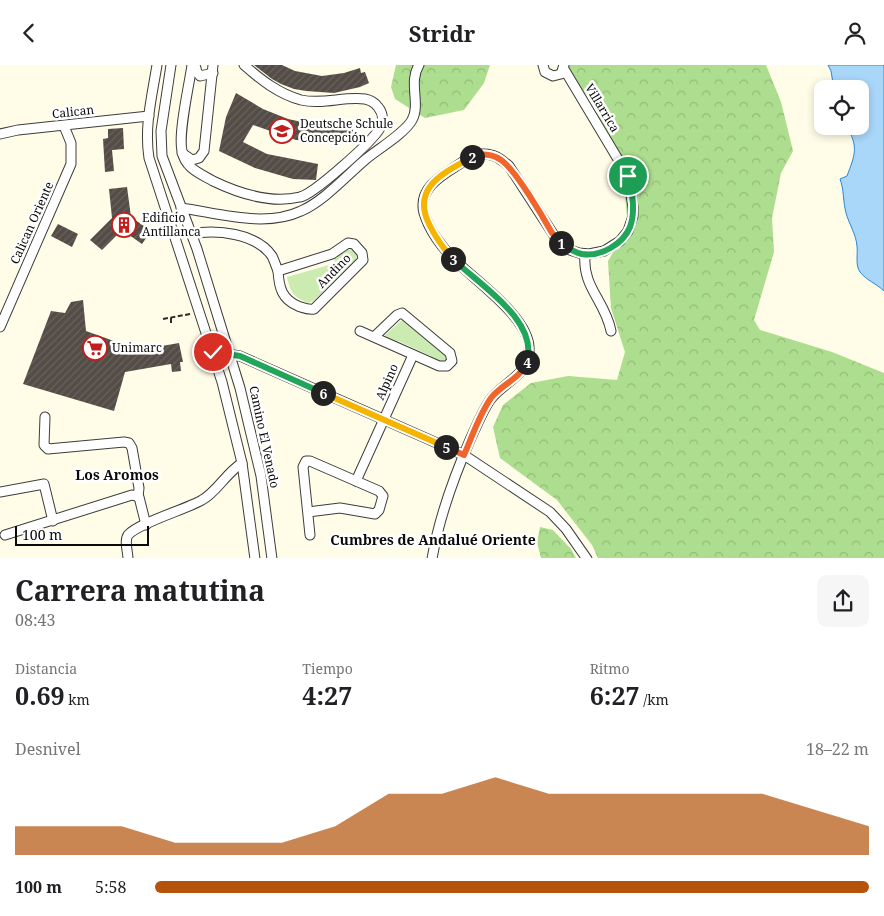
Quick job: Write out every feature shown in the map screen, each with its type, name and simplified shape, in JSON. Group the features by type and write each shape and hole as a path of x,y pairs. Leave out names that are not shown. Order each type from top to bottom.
{"street":[{"path":"157,65 147,143 151,164 213,352 242,463 254,558"},
{"name":"Camino El Venado","path":"171,65 160,131 164,164 191,234 231,354 249,420 261,476 272,558"},
{"path":"193,65 200,76 213,69"},
{"path":"193,65 182,135 182,153 188,167 240,193 268,199 292,199 303,196 344,166 381,127 381,113 376,105 369,100 356,99 320,102 301,100 281,93 244,65"},
{"path":"181,208 265,219 300,212 315,203 375,151 408,127 413,119 415,110 414,81 419,65"},
{"path":"543,65 545,73 553,77 561,74 564,67"},
{"name":"Villarrica","path":"564,67 624,168 628,176 632,199 633,216 624,237 604,251 585,254"},
{"path":"182,153 192,160 199,158 204,151 213,69"},
{"name":"Calican","path":"0,133 149,116"},
{"name":"Calican Oriente","path":"0,327 71,164 71,143 64,126"},
{"path":"432,558 443,511 464,455 483,412 491,398 520,374 525,367 529,353 529,342 524,331 509,311 486,287 454,260 437,238 426,219 423,207 424,197 428,188 438,178 471,157 484,154 496,156 509,166 557,240 570,250 585,254 584,267 586,275 590,287 608,316 610,331"},
{"name":"Andino","path":"191,234 204,231 226,232 242,237 265,249 272,257 278,271 285,298 290,302 312,310 364,257 354,244 348,243 332,254 278,271"},
{"path":"360,331 442,367 447,366 452,359 450,353 402,313 397,315 374,337"},
{"path":"213,352 240,356 464,455 550,512 566,529 586,558"},
{"name":"Alpino","path":"356,481 413,355"},
{"path":"45,417 44,445 48,449 129,443 132,448 138,484 138,497 141,500 146,525"},
{"path":"308,511 340,508 371,514 376,513 383,497 382,494 356,481 310,461 305,462 303,467 310,535"},
{"path":"128,558 128,536 146,525 204,499 233,469 242,463"},
{"path":"0,492 44,484 53,521"},
{"path":"5,535 132,495 138,497"}],"path":[{"path":"163,319 200,313"},
{"path":"171,318 171,324"}],"green space":[{"path":"396,65 490,65 484,83 464,110 425,118 395,99 391,87"},
{"path":"564,65 766,65 781,102 793,151 781,173 772,218 774,252 754,320 760,330 832,352 884,373 884,558 598,558 592,545 557,500 500,458 493,427 503,405 531,383 568,376 617,380 625,352 611,308 608,261 628,227 623,176 594,105"},
{"path":"349,249 353,250 357,255 356,260 313,301 308,303 293,294 287,277 336,263 334,259"},
{"path":"402,320 405,320 444,353 447,359 445,362 441,363 431,360 431,356 398,341 395,344 386,338 385,335"},
{"path":"540,527 553,530 571,549 576,558 541,558 537,542"}],"water":[{"path":"828,65 884,65 884,291 865,277 858,269 856,242 846,213 840,179 847,176 854,156 854,145 851,135 869,135 869,80 832,80"}],"building":[{"path":"254,65 282,65 295,71 322,76 344,73 360,68 361,73 365,72 369,83 334,93 306,91 281,84"},
{"path":"236,93 263,109 288,119 327,125 352,123 354,138 331,141 296,140 253,125 243,142 267,154 318,164 316,180 293,179 255,168 219,151 226,117"},
{"path":"123,128 124,149 112,150 114,171 105,172 103,139 108,138 108,129"},
{"name":"Edificio Antillanca","path":"127,187 131,217 151,231 142,244 122,230 102,250 90,240 112,218 109,189"},
{"path":"58,224 78,234 72,247 51,236"},
{"path":"83,300 86,331 139,350 179,343 183,362 180,362 181,371 172,372 171,364 125,372 114,411 23,384 51,311 65,313 71,302"}],"place":[{"name":"Deutsche Schule Concepción","path":"282,131"},
{"name":"Edificio Antillanca","path":"124,225"},
{"name":"Unimarc","path":"95,348"}],"district":[{"name":"Los Aromos","path":"117,475"},
{"name":"Cumbres de Andalué Oriente","path":"433,540"}],"route":[{"path":"213,352 240,356 464,455 491,398 520,374 525,367 529,353 529,342 524,331 509,311 486,287 454,260 433,232 426,219 423,207 424,197 428,188 438,178 475,155 496,156 509,166 557,240 570,250 589,254 604,251 615,245 628,231 633,216 633,207 632,191 628,176"}]}
